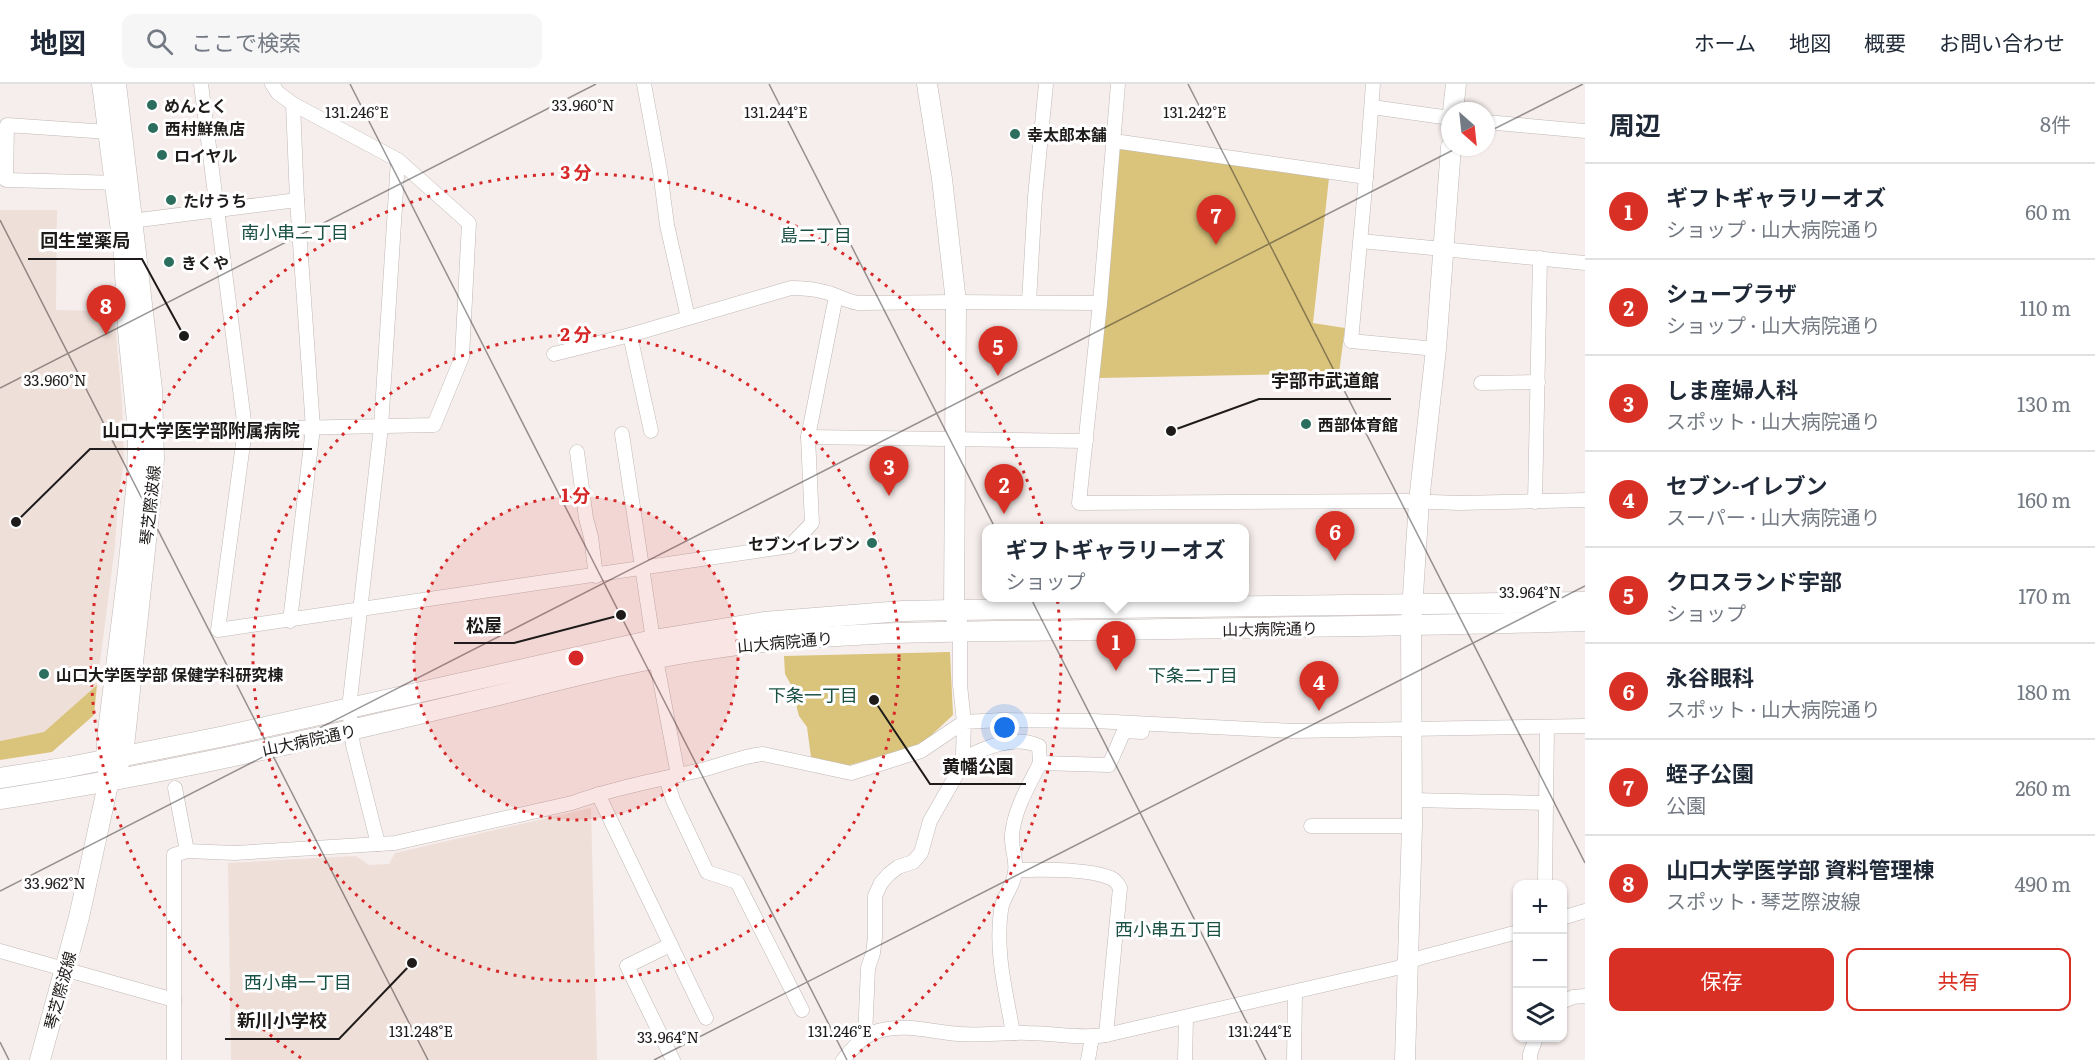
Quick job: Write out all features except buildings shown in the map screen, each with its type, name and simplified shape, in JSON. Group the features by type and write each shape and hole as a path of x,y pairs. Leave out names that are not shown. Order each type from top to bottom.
{"street":[{"name":"琴芝際波線","path":"102,84 108,132 121,183"},
{"name":"琴芝際波線","path":"40,1060 79,917 114,757 152,485 146,431 152,389 121,183 116,84"},
{"path":"201,84 245,429 218,630 361,611 790,546 812,523 808,437 836,296"},
{"path":"146,431 434,425 462,357 469,223 398,160 293,104 278,93 272,84"},
{"path":"644,84 667,225 688,318"},
{"path":"865,1037 868,968 875,937 875,896 881,883 889,874 898,867 913,862 921,852 930,821 958,772 963,755 964,722 960,685 960,632 954,610 956,302 942,179 927,84"},
{"path":"1029,302 1035,197 1046,84"},
{"path":"1118,84 1100,303 1079,503 1585,500"},
{"path":"1373,84 1351,341 1436,349"},
{"path":"1455,102 1456,84"},
{"path":"290,621 313,428 297,200 293,104"},
{"path":"1372,107 1441,117"},
{"path":"1495,123 1585,131"},
{"path":"108,132 7,125 6,180 121,183"},
{"path":"1114,141 1366,177"},
{"path":"1405,1060 1412,825 1411,626 1419,501 1436,349 1450,156"},
{"path":"378,844 353,745 349,708 381,427 398,160"},
{"path":"126,221 297,200"},
{"path":"1361,241 1585,263"},
{"path":"1535,502 1540,258"},
{"path":"554,354 630,335 791,288 804,288 836,296 844,301 858,303 1100,303"},
{"path":"630,335 651,431"},
{"path":"1481,383 1538,382"},
{"path":"622,434 655,649 672,776 673,800 707,872 737,882 802,1010"},
{"path":"808,437 1086,441"},
{"path":"577,452 596,576"},
{"name":"山大病院通り","path":"0,799 109,780 352,730 764,622 902,611 1585,602"},
{"name":"山大病院通り","path":"0,778 225,736 349,708 655,649 714,648 844,635 1585,621"},
{"path":"174,1060 174,855 187,851 235,853 395,843 763,754 851,773 921,751 964,722 1001,720 1166,723 1293,731 1585,726"},
{"path":"1040,763 1109,765 1124,731 1160,732 1166,723"},
{"path":"1545,880 1547,727"},
{"path":"973,753 1003,742 1031,742 1039,746 1040,763 1018,809 1012,834 1016,870 1001,909 998,945 1013,1033"},
{"path":"176,788 187,851"},
{"path":"598,794 706,1018"},
{"path":"1411,800 1547,803"},
{"path":"1311,826 1412,825"},
{"path":"1016,870 1072,871 1099,875 1113,878 1120,888 1099,1036 1088,1060"},
{"path":"1567,917 1585,911"},
{"path":"843,1060 865,1037 877,1031 898,1027 983,1036 1013,1033 1099,1036 1295,993 1408,964 1419,958 1513,933"},
{"path":"670,945 627,966 672,1060"},
{"path":"0,951 174,1000"},
{"path":"1294,1060 1295,993"},
{"path":"1567,1000 1585,996"},
{"path":"1185,1060 1186,1018"},
{"path":"1530,1060 1534,1042"}],"shaded area":[{"path":"1125,147 1329,178 1313,323 1345,328 1339,373 1099,378 1119,151"},
{"path":"0,210 57,210 56,310 114,311 122,401 124,463 97,685 44,732 0,741"},
{"path":"950,652 953,715 922,744 847,766 811,757 807,727 799,716 791,685 785,674 784,656"},
{"path":"97,685 94,715 52,752 0,760 0,741 44,732"},
{"path":"591,808 597,1060 231,1060 228,863 356,856 369,865 389,864 395,853"}],"place":[{"name":"めんとく","path":"152,105"},
{"name":"西村鮮魚店","path":"153,128"},
{"name":"幸太郎本舗","path":"1015,134"},
{"name":"ロイヤル","path":"162,155"},
{"name":"たけうち","path":"171,200"},
{"name":"蛭子公園","path":"1216,245"},
{"name":"きくや","path":"169,262"},
{"name":"山口大学医学部 資料管理棟","path":"106,335"},
{"name":"回生堂薬局","path":"184,336"},
{"name":"クロスランド宇部","path":"998,376"},
{"name":"西部体育館","path":"1306,424"},
{"name":"宇部市武道館","path":"1171,431"},
{"name":"しま産婦人科","path":"889,496"},
{"name":"シュープラザ","path":"1004,514"},
{"name":"山口大学医学部附属病院","path":"16,522"},
{"name":"セブンイレブン","path":"872,543"},
{"name":"永谷眼科","path":"1335,561"},
{"name":"松屋","path":"621,615"},
{"name":"ギフトギャラリーオズ","path":"1116,671"},
{"name":"山口大学医学部 保健学科研究棟","path":"44,674"},
{"name":"黄幡公園","path":"874,700"},
{"name":"セブン-イレブン","path":"1319,711"},
{"name":"新川小学校","path":"412,963"}],"district":[{"name":"南小串二丁目","path":"295,231"},
{"name":"島二丁目","path":"816,234"},
{"name":"下条二丁目","path":"1193,674"},
{"name":"下条一丁目","path":"813,694"},
{"name":"西小串五丁目","path":"1169,928"},
{"name":"西小串一丁目","path":"298,981"}]}
